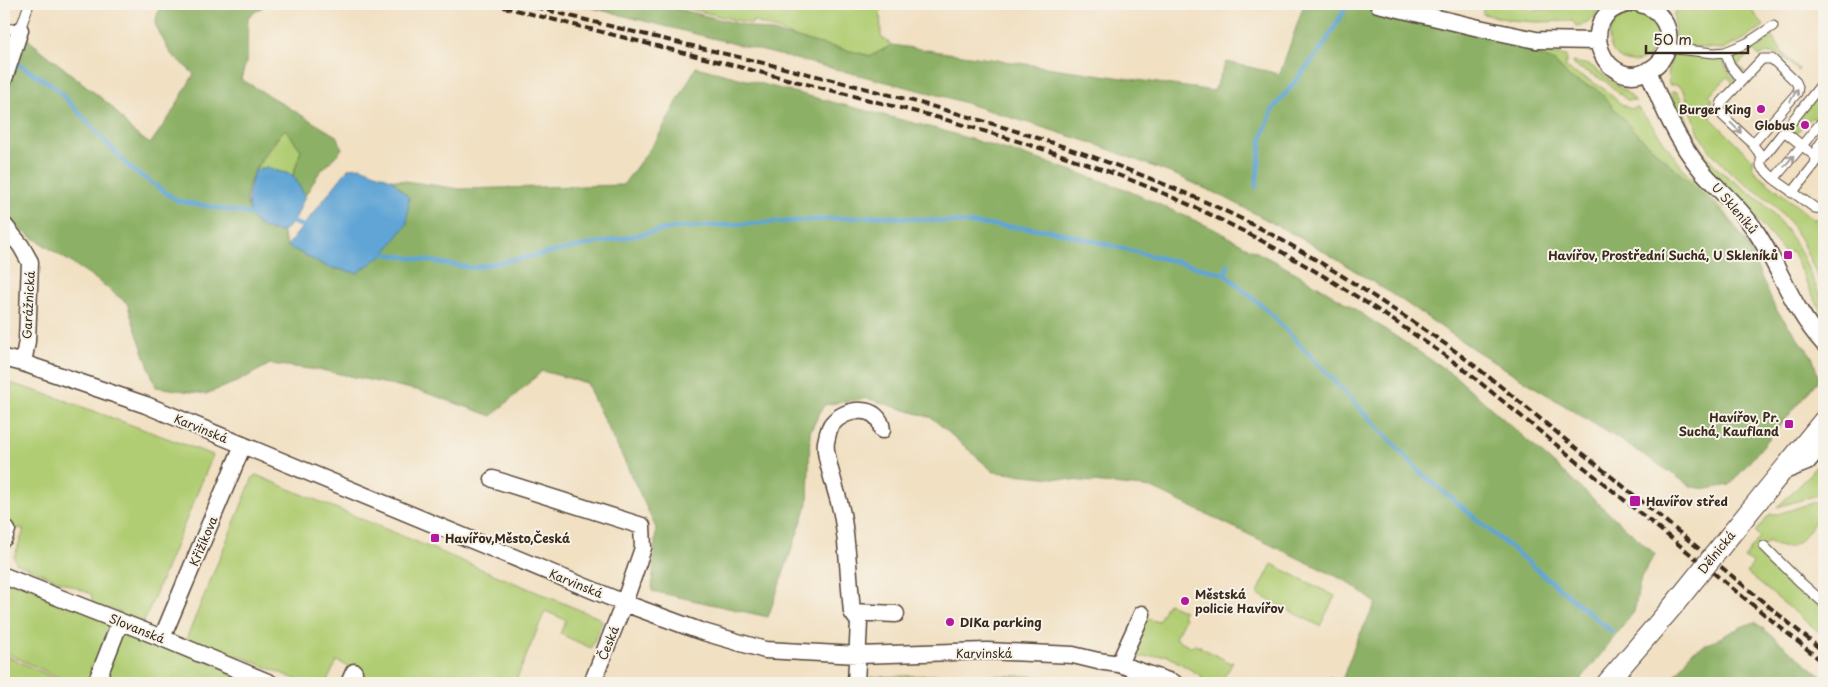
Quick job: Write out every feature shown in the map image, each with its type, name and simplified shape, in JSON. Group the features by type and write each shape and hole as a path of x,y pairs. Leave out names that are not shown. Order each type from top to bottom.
{"street":[{"path":"1378,4 1536,40 1598,41"},
{"path":"1627,4 1617,7 1604,18 1598,33 1598,41 1604,59 1611,66 1629,74 1639,73 1657,65 1663,57 1669,38 1663,20 1650,7 1640,4"},
{"path":"4,79 19,35"},
{"name":"U Skleníků","path":"1648,70 1667,117 1683,145 1702,171 1736,206 1755,230 1801,315 1824,344"},
{"name":"Garážnická","path":"4,225 21,246 30,262 27,341 24,363"},
{"name":"Karvinská","path":"4,358 24,363 146,405 624,603 700,631 765,650 858,655 987,651 1073,655 1119,664 1174,683"},
{"path":"856,683 859,622 852,612 843,519 825,443 832,424 847,413 865,410 876,414 882,424 882,430"},
{"name":"Dělnická","path":"1608,683 1824,420"},
{"path":"1782,472 1807,462 1824,442"},
{"name":"Křižíkova","path":"162,638 243,445"},
{"name":"Česká","path":"493,479 642,526 643,548 624,603 592,683"},
{"name":"Slovanská","path":"4,576 270,683"},
{"path":"852,612 896,614"},
{"path":"1119,664 1142,614"},
{"path":"96,683 120,622"}],"lane":[{"path":"4,28 19,35 29,4"},
{"path":"1667,48 1714,53 1725,52 1747,43 1773,26"},
{"path":"1725,52 1730,65 1742,80"},
{"path":"1750,141 1756,140 1797,94 1798,87 1796,82 1772,59 1762,59 1722,102 1720,109 1724,116 1750,141 1763,158"},
{"path":"1824,81 1761,160 1761,166 1774,179 1814,208 1824,209"},
{"path":"1774,179 1824,119"},
{"path":"1784,131 1816,157"},
{"path":"1792,193 1815,164 1818,148 1824,138"},
{"path":"1764,546 1799,581 1824,602"}],"green space":[{"path":"160,4 267,4 248,17 247,59 241,79 338,137 342,149 319,173 305,196 293,175 301,150 285,129 265,153 253,174 247,195 248,207 266,229 282,232 287,246 409,198 391,179 460,189 623,185 657,139 696,67 937,129 1040,160 1120,187 1212,228 1298,274 1341,300 1455,376 1655,554 1641,577 1634,612 1578,683 1341,683 1357,640 1376,603 1346,581 1152,488 994,472 932,418 866,398 824,405 810,432 808,503 768,617 652,591 656,528 587,383 542,371 492,416 421,391 326,371 270,364 239,381 206,394 156,387 127,303 89,274 4,219 4,32 20,30 31,42 110,105 132,131 150,144 170,116 194,74 170,53 155,24"},
{"path":"577,4 657,4 871,56 892,45 1214,91 1226,62 1280,74 1304,4 1358,4 1492,37 1555,62 1571,79 1597,89 1635,132 1725,215 1748,247 1775,308 1812,356 1819,379 1730,485 1707,489 1692,487 1315,246 1226,198 1178,176 1092,143 946,97"},
{"path":"670,4 880,4 881,37 892,45 871,56 803,40 753,21 752,24"},
{"path":"1483,4 1521,4 1532,11 1567,7 1570,4 1598,4 1598,9 1592,20 1576,26 1573,21 1535,22 1510,20 1483,14"},
{"path":"1680,4 1747,4 1764,26 1724,49 1675,46 1674,15"},
{"path":"1628,14 1638,14 1650,21 1657,33 1657,43 1650,55 1638,62 1628,62 1620,58 1613,51 1609,43 1609,33 1613,25 1620,18"},
{"path":"1768,32 1787,58 1799,69 1798,71 1789,62 1776,54 1771,53 1759,56 1753,50 1738,65 1746,73 1738,68 1731,53"},
{"path":"1492,37 1543,52 1566,56 1566,68 1597,84 1626,107 1632,109 1637,107 1686,173 1725,212 1748,244 1756,265 1748,247 1725,215 1635,132 1597,89 1570,79 1555,62"},
{"path":"1674,53 1723,56 1725,66 1736,82 1734,84 1728,77 1709,95 1712,98 1711,118 1752,159 1752,166 1755,172 1813,219 1824,219 1824,290 1801,240 1787,219 1771,202 1731,173 1711,152 1699,133 1684,91 1677,85 1669,85 1669,69"},
{"path":"1572,62 1590,65 1636,101 1627,100 1605,81 1573,65"},
{"path":"1674,91 1681,98 1686,117 1706,155 1720,171 1762,202 1787,231 1800,251 1824,305 1824,316 1792,251 1786,254 1738,197 1704,163 1685,134 1671,92"},
{"path":"1824,94 1824,113 1818,121 1812,117 1795,134 1789,128 1814,99"},
{"path":"285,128 301,150 293,175 266,168 255,170"},
{"path":"4,381 58,398 213,455 143,624 120,616 121,613 110,608 108,611 93,605 91,594 16,563 14,557 23,528 14,529 4,525"},
{"path":"1824,456 1824,493 1777,507 1803,482"},
{"path":"256,475 599,618 602,621 601,625 591,648 560,634 566,620 545,611 515,683 358,683 362,673 337,661 326,683 305,683 237,655 228,661 185,642 253,477"},
{"path":"1818,501 1823,509 1801,540 1794,545 1786,547 1778,546 1768,541 1760,551 1802,592 1824,610 1824,636 1747,573 1753,563 1744,558 1760,537 1755,532 1770,514 1778,514"},
{"path":"1272,564 1335,596 1320,626 1257,594"},
{"path":"4,576 261,683 71,683 4,652"},
{"path":"1168,603 1184,611 1182,616 1185,618 1175,638 1192,647 1194,644 1199,647 1200,645 1200,647 1231,663 1233,662 1224,677 1217,682 1206,683 1199,681 1203,677 1166,655 1134,658 1132,646 1146,618 1158,622"},
{"path":"1755,622 1824,678 1824,683 1668,683 1692,652 1743,626"},
{"path":"4,655 66,683 4,683"},
{"path":"934,675 1032,676 1095,683 868,683 870,678 873,677"}],"water":[{"path":"360,167 391,179 409,198 407,224 384,254 357,273 327,267 287,246 349,168"},
{"path":"266,168 293,175 305,196 294,222 282,232 268,230 258,224 252,218 249,211 250,186 255,170"}],"waterway":[{"path":"1256,187 1262,137 1273,109 1322,48 1348,4"},
{"path":"13,61 54,86 131,169 178,201 256,215"},
{"path":"381,253 472,268 673,228 880,216 1049,230 1225,274 1269,312 1421,473 1612,632"},
{"path":"288,221 307,227"},
{"path":"1225,274 1228,264"},
{"path":"1683,680 1688,683"}],"railway":[{"path":"492,4 940,118 1032,146 1123,177 1168,195 1212,216 1298,261 1340,286 1461,367 1824,663"},
{"path":"524,4 877,91 965,116 1052,143 1137,173 1243,219 1327,267 1458,353 1824,652"}],"place":[{"name":"Burger King","path":"1761,109"},
{"name":"Globus","path":"1805,125"},
{"name":"Havířov, Prostřední Suchá, U Skleníků","path":"1788,255"},
{"name":"Havířov, Pr. Suchá, Kaufland","path":"1789,424"},
{"name":"Havířov střed","path":"1635,501"},
{"name":"Havířov,Město,Česká","path":"435,538"},
{"name":"Městská policie Havířov","path":"1185,601"},
{"name":"DIKa parking","path":"950,622"}]}
